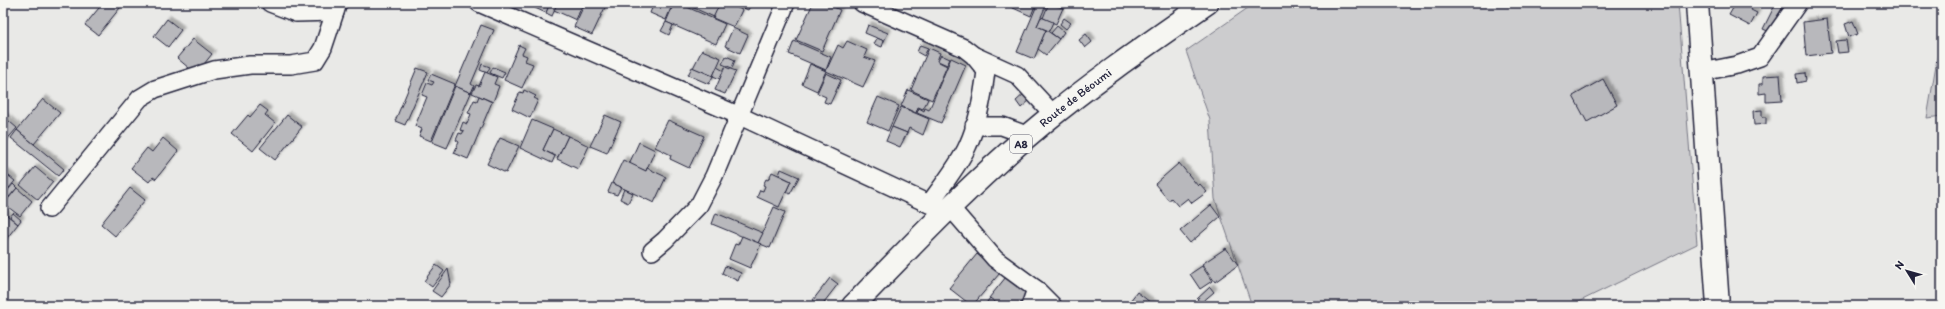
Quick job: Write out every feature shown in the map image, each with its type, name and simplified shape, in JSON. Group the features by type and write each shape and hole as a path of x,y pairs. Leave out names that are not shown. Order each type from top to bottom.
{"main road":[{"name":"Route de Béoumi","path":"853,306 950,207 1029,136 1122,63 1207,3"},
{"path":"1697,3 1718,306"}],"street":[{"path":"49,209 140,98 155,89 214,70 250,65 291,65 315,61 323,48 336,7 296,13 270,3"},
{"path":"479,3 508,9 928,204 950,207 995,259 1036,289 1053,306"},
{"path":"652,251 665,240 699,205 714,176 740,116 748,92 786,3"},
{"path":"862,3 964,48 973,55 986,71 983,96 968,146 940,190 928,204"},
{"path":"1702,72 1737,65 1760,57 1798,3"},
{"path":"973,55 1017,75 1054,115"},
{"path":"974,126 1002,126 1029,136"},
{"path":"1030,306 1036,289"}],"shaded area":[{"path":"1255,3 1678,3 1697,244 1570,306 1252,306 1215,199 1210,120 1186,51"},
{"path":"1942,29 1942,116 1927,118"}],"building":[{"path":"103,3 124,3 98,35 85,25"},
{"path":"537,3 550,3 546,13 535,8"},
{"path":"550,3 558,3 552,16 546,13"},
{"path":"558,3 583,3 576,20 554,10"},
{"path":"585,3 607,3 592,35 574,27"},
{"path":"654,3 673,3 666,20 650,13"},
{"path":"674,3 678,3 725,24 716,44 666,22"},
{"path":"683,3 720,3 714,17"},
{"path":"720,3 727,3 742,10 734,27 713,18"},
{"path":"732,3 752,3 748,10"},
{"path":"813,3 825,3 840,10 822,51 796,40"},
{"path":"1002,3 1036,3 1031,16"},
{"path":"1038,3 1047,3 1037,26 1046,30 1034,59 1017,52"},
{"path":"1049,3 1063,8 1056,24 1043,18"},
{"path":"1736,3 1755,3 1751,10 1757,13 1750,26 1729,15"},
{"path":"1776,3 1783,6 1770,32 1763,29"},
{"path":"1041,17 1053,22 1049,31 1037,26"},
{"path":"1064,18 1071,23 1066,29 1060,24"},
{"path":"167,19 181,30 168,47 154,36"},
{"path":"1827,19 1831,53 1806,56 1803,22"},
{"path":"1853,21 1858,34 1849,37 1845,24"},
{"path":"666,22 673,25 669,35 661,31"},
{"path":"481,25 494,30 471,84 474,86 471,93 455,86"},
{"path":"868,25 888,33 884,41 865,33"},
{"path":"1057,26 1064,32 1059,39 1051,33"},
{"path":"733,28 748,35 740,53 725,46"},
{"path":"1046,30 1059,39 1046,55 1038,49"},
{"path":"1086,34 1092,42 1085,48 1079,40"},
{"path":"877,38 884,41 882,47 874,44"},
{"path":"193,39 212,54 196,74 177,58"},
{"path":"1846,40 1848,52 1838,53 1836,41"},
{"path":"794,41 831,57 826,70 789,54"},
{"path":"847,41 867,50 864,57 875,61 863,87 826,71 838,45 843,48"},
{"path":"519,45 525,48 522,54 527,56 525,61 533,64 522,88 504,80"},
{"path":"920,45 928,48 924,56 917,52"},
{"path":"929,48 940,53 937,61 947,66 932,100 911,90"},
{"path":"702,50 721,58 713,76 693,68"},
{"path":"941,55 950,59 947,65 938,61"},
{"path":"726,56 735,60 732,68 722,64"},
{"path":"951,58 966,65 941,123 917,113 919,108 924,111 925,108 929,110"},
{"path":"482,64 490,67 487,73 480,70"},
{"path":"810,64 826,71 817,91 802,84"},
{"path":"493,67 505,72 502,78 490,73"},
{"path":"692,67 713,76 709,84 688,75"},
{"path":"717,67 724,71 720,79 713,76"},
{"path":"725,67 736,71 725,94 715,90"},
{"path":"417,68 428,72 405,125 395,121"},
{"path":"485,72 497,77 494,84 499,86 493,102 472,93 476,85 479,86"},
{"path":"826,73 841,80 830,104 824,102 826,97 817,93"},
{"path":"1805,73 1806,81 1797,83 1796,74"},
{"path":"431,74 455,84 431,141 419,136 422,129 415,126 427,97 422,95 427,83 432,85 434,82 428,80"},
{"path":"1780,75 1782,101 1766,102 1766,93 1759,94 1759,84 1763,84 1763,76"},
{"path":"1603,79 1617,105 1587,122 1573,96"},
{"path":"455,86 471,93 447,148 432,142"},
{"path":"524,90 536,96 534,98 538,100 530,118 512,109 520,92 523,93"},
{"path":"908,90 928,99 923,109 918,107 916,113 901,106"},
{"path":"1025,93 1030,100 1021,108 1016,101"},
{"path":"479,96 492,102 468,159 454,153 459,142 456,140 459,133 462,134 464,131 460,130 463,122 467,124 471,114 468,113 474,100 477,101"},
{"path":"878,97 899,106 888,131 867,122"},
{"path":"43,99 60,113 34,144 17,130"},
{"path":"260,105 268,111 265,115 275,123 253,151 232,134 248,115 250,117"},
{"path":"901,107 929,119 923,135 909,128 907,133 892,127"},
{"path":"1762,110 1762,117 1766,117 1766,124 1754,125 1753,111"},
{"path":"287,115 302,127 275,160 260,148"},
{"path":"605,115 621,122 607,153 590,146"},
{"path":"3,116 17,128 3,144"},
{"path":"532,120 553,129 543,150 555,156 552,163 520,148"},
{"path":"668,120 704,136 689,168 670,159 671,155 655,147"},
{"path":"892,127 907,133 900,147 886,141"},
{"path":"553,129 568,136 558,157 543,150"},
{"path":"17,130 64,169 58,176 11,138"},
{"path":"568,136 589,146 578,169 557,159"},
{"path":"163,138 178,151 156,179 153,177 149,182 131,168 147,148 152,152"},
{"path":"500,138 519,146 506,173 487,164"},
{"path":"639,142 655,150 646,171 629,164"},
{"path":"623,160 646,171 647,168 666,177 654,203 612,183"},
{"path":"1179,163 1198,186 1200,184 1207,192 1192,203 1188,198 1178,206 1171,198 1169,201 1155,184"},
{"path":"35,167 53,182 38,200 20,185"},
{"path":"781,169 799,177 790,194 786,192 791,181 779,175"},
{"path":"772,172 791,181 779,207 757,197 760,190 763,191 765,186 763,185 766,179 768,180"},
{"path":"5,173 15,181 9,188 3,184 3,175"},
{"path":"612,183 621,187 617,195 608,192"},
{"path":"13,184 17,188 9,197 5,194"},
{"path":"17,188 32,201 20,216 4,204"},
{"path":"130,188 145,200 115,236 101,224"},
{"path":"624,189 633,193 628,203 620,199"},
{"path":"1211,205 1220,217 1190,243 1180,231"},
{"path":"774,207 785,212 770,248 758,243"},
{"path":"3,212 18,224 3,243"},
{"path":"13,213 21,220 18,224 10,217"},
{"path":"716,213 763,233 758,243 712,224"},
{"path":"742,236 761,244 750,268 729,259 735,244 738,245"},
{"path":"1226,248 1238,265 1215,282 1202,264"},
{"path":"977,254 1000,273 972,306 949,288"},
{"path":"436,265 444,271 432,287 424,281"},
{"path":"725,266 741,273 738,281 722,273"},
{"path":"1202,266 1212,281 1200,289 1190,274"},
{"path":"448,269 451,284 441,297 432,291"},
{"path":"1006,277 1027,294 1018,306 1000,306 989,298"},
{"path":"830,278 838,284 821,306 813,300"},
{"path":"1210,287 1214,292 1201,303 1197,299"},
{"path":"1137,292 1155,306 1126,306"},
{"path":"990,298 1000,306 984,306"}]}
